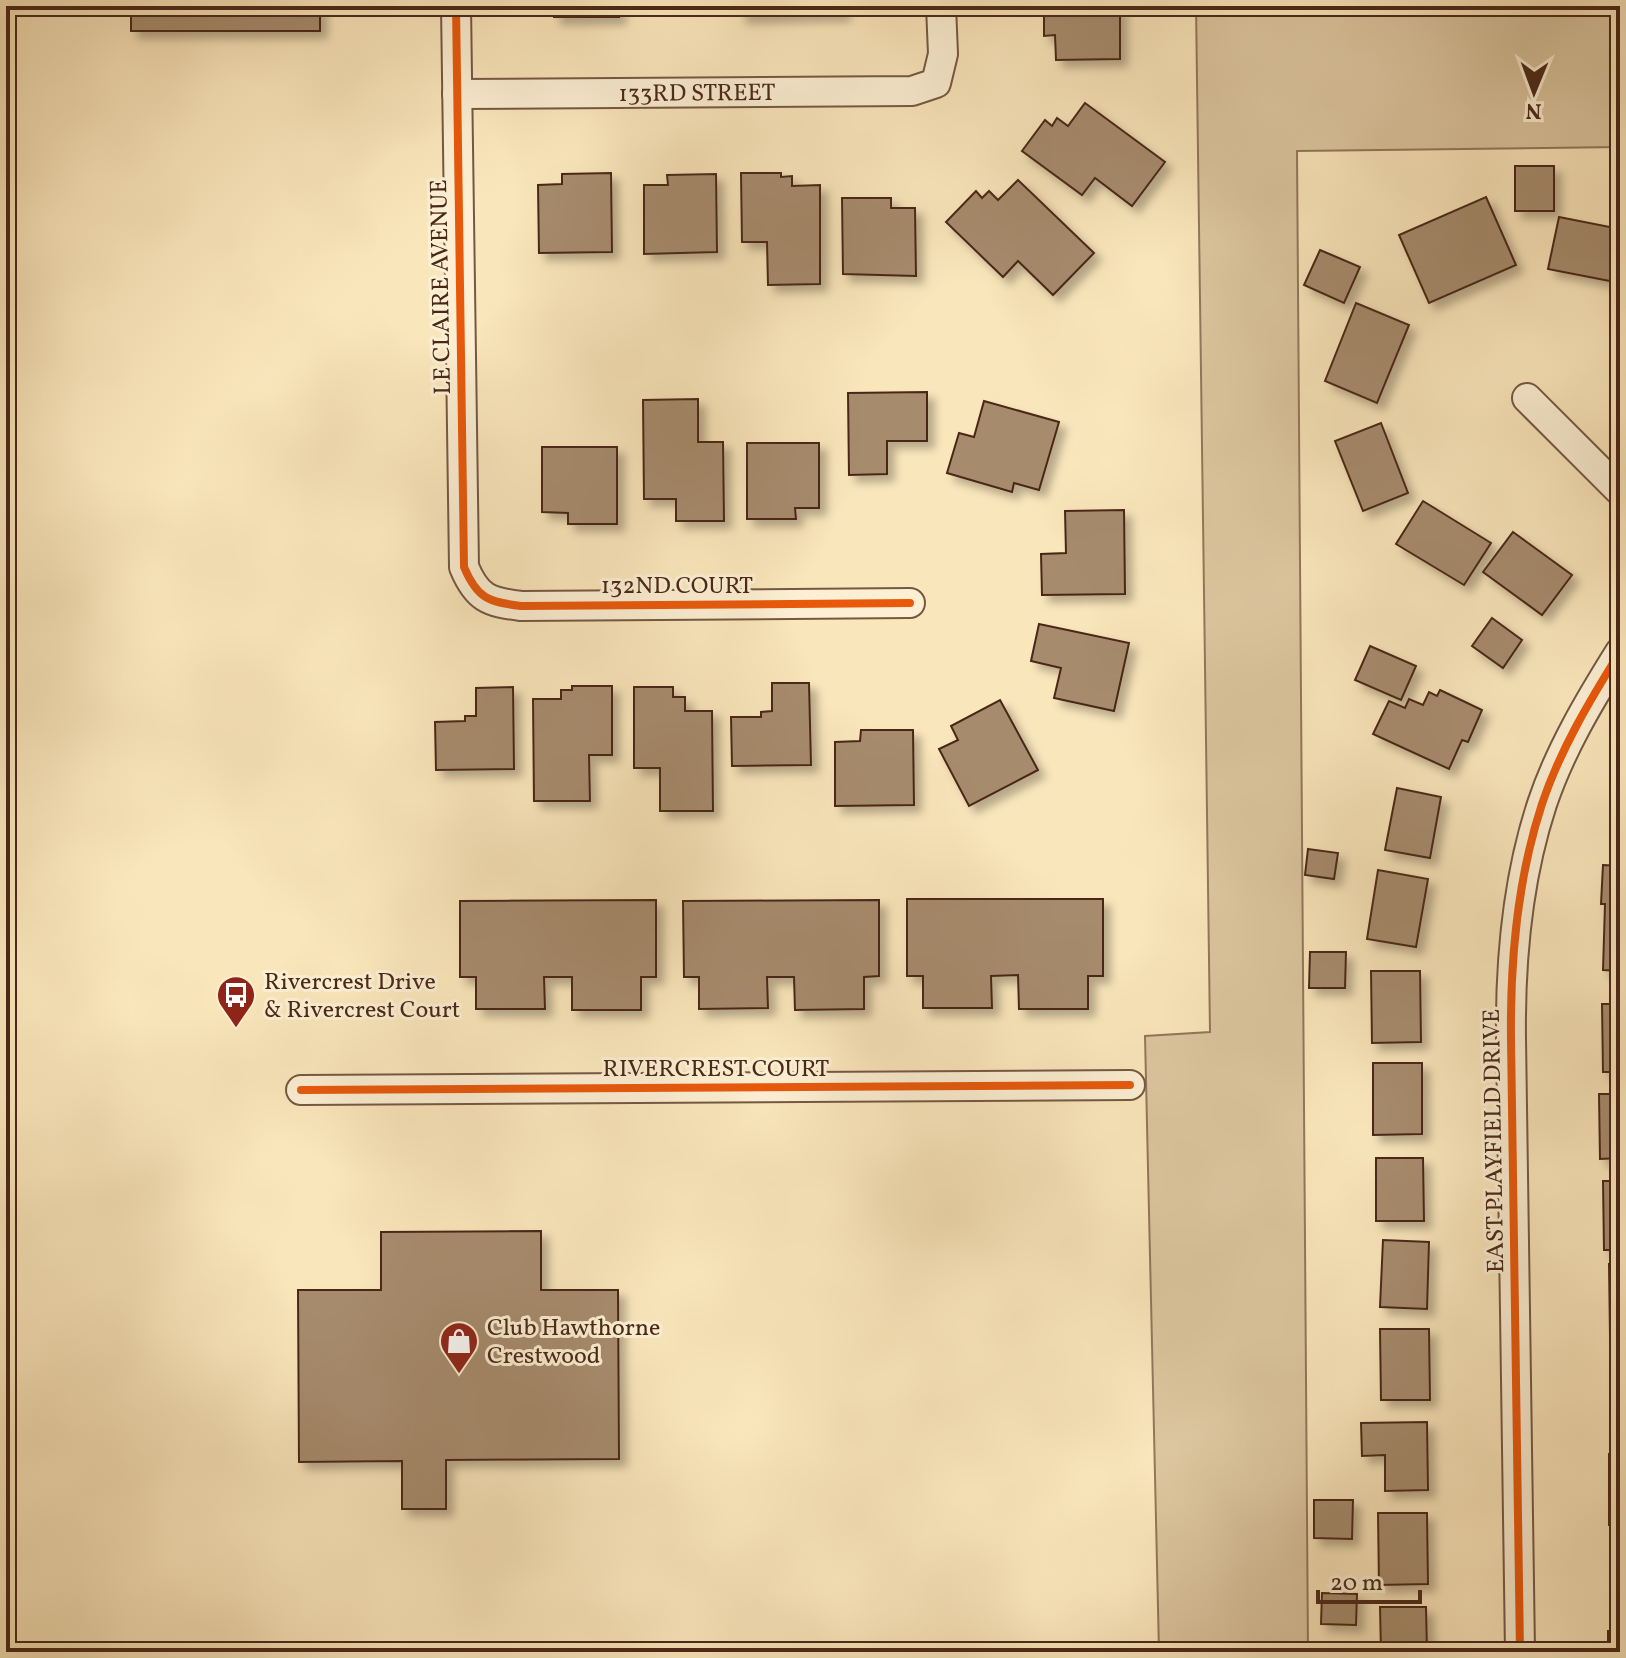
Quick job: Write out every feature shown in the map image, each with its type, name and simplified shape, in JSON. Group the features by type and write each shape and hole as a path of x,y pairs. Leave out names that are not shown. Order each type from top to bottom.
{"street":[{"name":"LE CLAIRE AVENUE","path":"456,6 464,567"},
{"name":"133RD STREET","path":"457,94 912,91 936,83 943,54 941,6"},
{"path":"1527,398 1620,491"},
{"name":"132ND COURT","path":"464,567 474,589 496,603 521,606 910,603"},
{"name":"EAST PLAYFIELD DRIVE","path":"1520,1652 1510,986 1514,941 1526,868 1542,804 1569,742 1620,652"},
{"name":"RIVERCREST COURT","path":"301,1090 1130,1085"}],"shaded area":[{"path":"1196,6 1620,6 1620,147 1297,151 1308,1652 1159,1652 1145,1036 1210,1032"}],"building":[{"path":"131,6 320,6 320,31 131,31"},
{"path":"554,6 618,6 619,17 554,17"},
{"path":"739,6 843,6 843,14 740,16"},
{"path":"1044,6 1120,6 1120,59 1056,60 1055,35 1044,36"},
{"path":"1085,103 1165,162 1132,206 1095,178 1082,195 1022,151 1045,120 1052,126 1057,118 1068,126"},
{"path":"1515,166 1554,166 1554,211 1515,211"},
{"path":"611,173 612,252 539,253 538,185 562,184 562,174"},
{"path":"741,173 781,173 781,177 792,176 792,186 820,185 820,284 768,285 767,242 742,242"},
{"path":"716,174 717,252 644,254 644,185 668,185 667,175"},
{"path":"1018,180 1094,253 1053,295 1018,261 1003,277 946,222 976,191 982,198 989,191 998,200"},
{"path":"1486,197 1516,265 1429,303 1399,235"},
{"path":"842,198 891,198 891,208 915,208 916,276 843,274"},
{"path":"1559,217 1620,229 1620,283 1548,269"},
{"path":"1320,250 1360,267 1344,303 1304,285"},
{"path":"1356,303 1409,325 1377,403 1325,381"},
{"path":"927,392 927,441 887,441 887,474 849,475 848,393"},
{"path":"698,399 698,442 723,442 724,521 676,521 676,499 644,499 643,400"},
{"path":"984,401 1059,422 1039,490 1014,483 1012,492 947,473 959,433 974,437"},
{"path":"1381,423 1408,493 1363,511 1335,441"},
{"path":"747,443 819,443 819,508 795,508 796,519 747,519"},
{"path":"542,447 617,447 617,524 568,524 568,513 542,512"},
{"path":"1423,501 1491,543 1464,585 1396,544"},
{"path":"1124,510 1125,594 1042,595 1041,554 1066,553 1065,511"},
{"path":"1513,532 1572,575 1542,615 1483,572"},
{"path":"1492,618 1522,640 1503,668 1472,646"},
{"path":"1039,624 1129,643 1114,711 1054,698 1061,668 1031,661"},
{"path":"1370,646 1416,666 1401,700 1355,680"},
{"path":"772,683 809,683 811,765 732,766 731,717 761,717 761,712 772,711"},
{"path":"572,686 612,686 612,755 589,755 590,801 534,801 533,699 561,699 561,690 572,690"},
{"path":"513,687 514,769 436,770 435,722 465,721 465,716 476,716 476,688"},
{"path":"634,687 673,687 673,697 685,697 685,711 712,711 713,811 660,811 660,768 634,768"},
{"path":"1440,690 1482,710 1468,742 1462,740 1449,769 1373,734 1389,701 1405,708 1409,699 1423,705 1429,692 1437,696"},
{"path":"1000,700 1038,770 969,806 939,749 958,740 951,726"},
{"path":"861,730 913,730 914,805 835,806 835,742 860,741"},
{"path":"1397,788 1441,797 1430,858 1385,850"},
{"path":"1308,849 1338,853 1334,879 1305,875"},
{"path":"1603,865 1620,866 1620,971 1603,970"},
{"path":"1378,870 1428,879 1416,947 1367,939"},
{"path":"907,899 1103,899 1103,976 1088,976 1088,1009 1019,1009 1018,975 991,976 992,1008 923,1008 923,976 907,976"},
{"path":"656,900 656,977 641,977 641,1010 572,1010 572,977 544,977 545,1009 476,1009 476,977 460,977 460,901"},
{"path":"879,900 879,976 864,977 864,1009 795,1010 794,977 767,977 768,1008 699,1009 699,977 684,977 683,901"},
{"path":"1310,952 1346,952 1345,988 1309,988"},
{"path":"1371,971 1420,971 1421,1042 1372,1043"},
{"path":"1602,1004 1620,1004 1620,1072 1603,1072"},
{"path":"1373,1063 1422,1063 1422,1134 1373,1135"},
{"path":"1599,1094 1620,1094 1620,1158 1600,1159"},
{"path":"1376,1158 1423,1158 1424,1221 1376,1221"},
{"path":"1603,1181 1620,1181 1620,1250 1604,1250"},
{"name":"Club Hawthorne Crestwood","path":"541,1231 541,1290 618,1290 619,1459 446,1460 446,1509 402,1509 402,1461 299,1462 298,1290 381,1290 381,1232"},
{"path":"1383,1240 1429,1242 1427,1309 1380,1307"},
{"path":"1609,1264 1620,1264 1620,1335 1610,1335"},
{"path":"1380,1329 1429,1329 1430,1400 1381,1400"},
{"path":"1611,1358 1620,1358 1620,1429 1611,1429"},
{"path":"1427,1422 1428,1490 1385,1491 1385,1455 1362,1456 1361,1423"},
{"path":"1620,1453 1620,1525 1609,1525 1609,1454"},
{"path":"1314,1500 1353,1500 1352,1539 1314,1538"},
{"path":"1378,1513 1427,1513 1428,1584 1379,1585"},
{"path":"1610,1546 1620,1546 1620,1608 1611,1608"},
{"path":"1322,1593 1357,1594 1356,1625 1321,1624"},
{"path":"1380,1607 1426,1607 1427,1652 1381,1652"},
{"path":"1608,1631 1620,1631 1620,1652 1608,1652"}],"cycle path":[{"path":"456,6 464,567 474,586 492,600 521,606 910,603"},
{"path":"1520,1652 1511,1039 1514,950 1526,862 1549,784 1587,707 1620,652"},
{"path":"301,1090 1130,1085"}],"place":[{"name":"Rivercrest Drive & Rivercrest Court","path":"236,1029"},
{"name":"Club Hawthorne Crestwood","path":"459,1375"}]}
